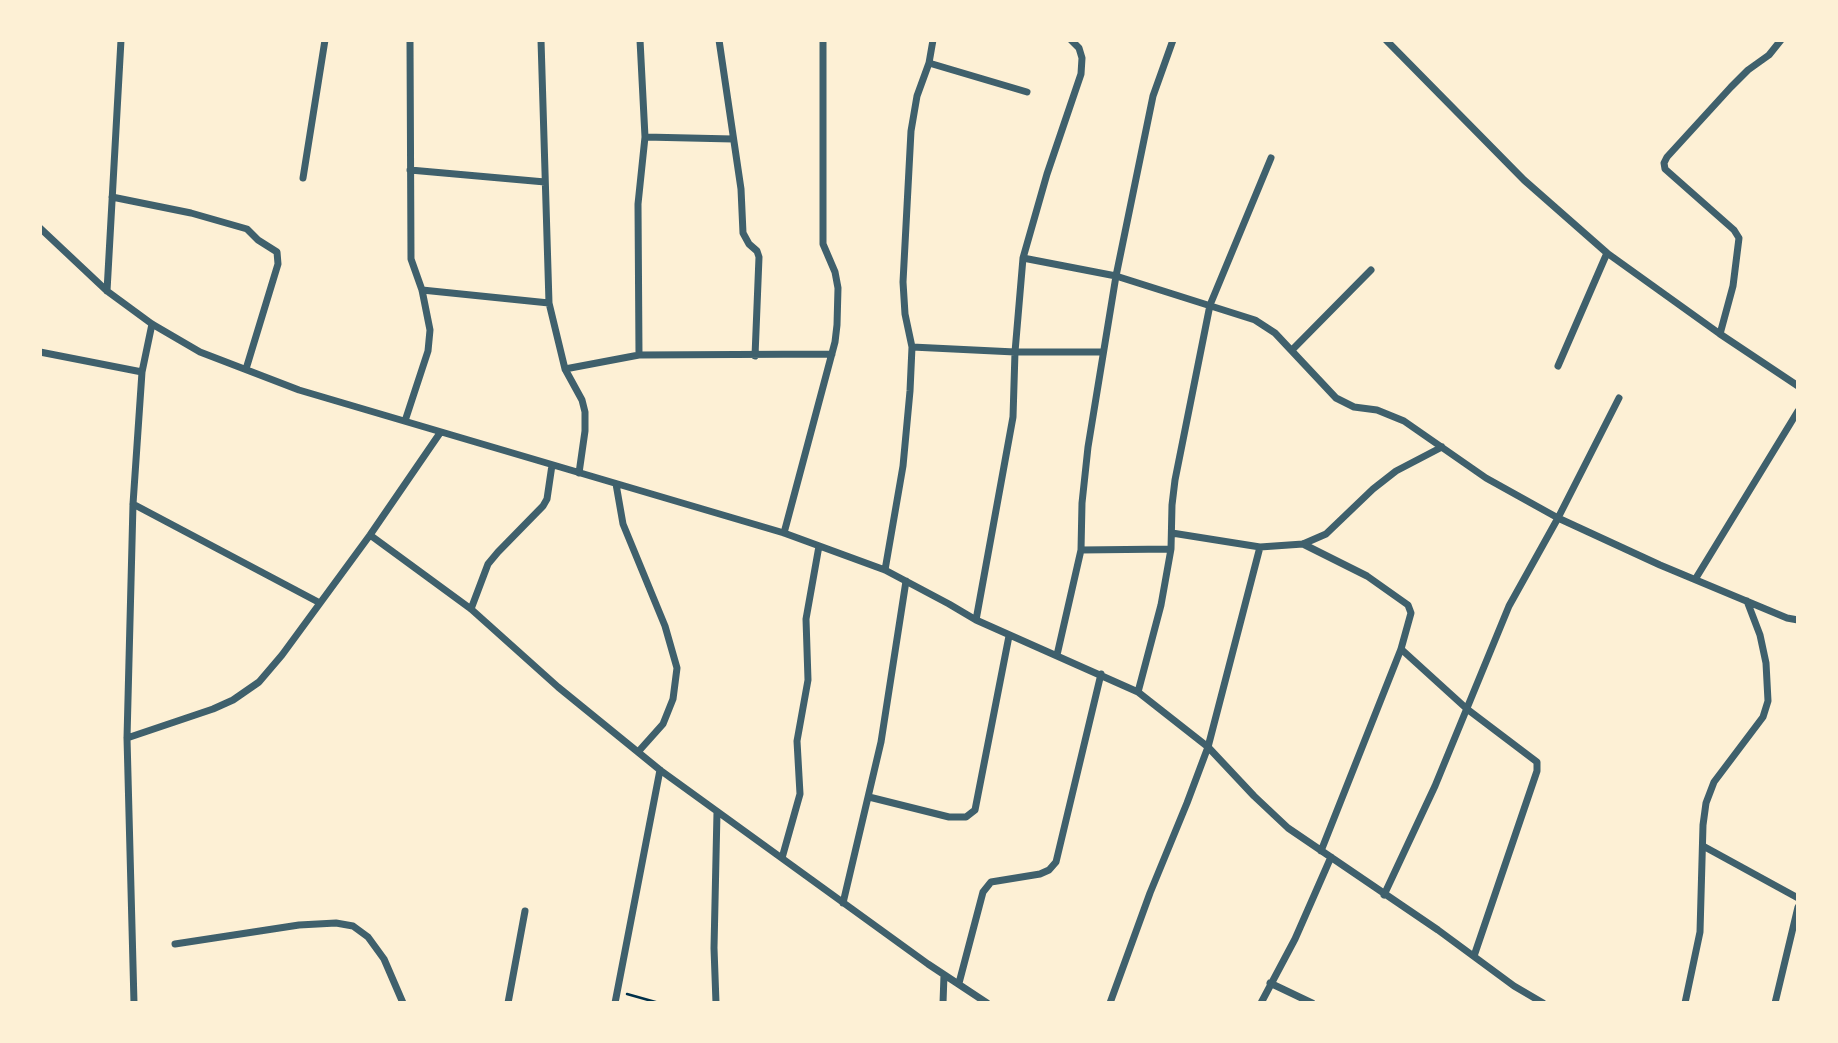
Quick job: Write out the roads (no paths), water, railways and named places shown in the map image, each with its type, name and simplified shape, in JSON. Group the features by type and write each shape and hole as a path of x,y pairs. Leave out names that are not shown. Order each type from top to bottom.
{"street":[{"path":"107,291 121,40"},
{"path":"303,178 325,40"},
{"path":"405,421 428,351 430,330 422,290 411,259 410,40"},
{"path":"541,40 549,303 565,369 582,400 585,412 579,473"},
{"path":"639,355 638,204 645,137 640,40"},
{"path":"719,40 741,189 743,233 749,244 757,250 759,257 755,355"},
{"path":"784,533 832,354 837,325 838,288 835,272 823,244 823,40"},
{"path":"885,570 903,466 912,347 905,314 903,282 911,131 917,96 929,63 933,40"},
{"path":"976,620 1013,417 1024,258 1047,174 1081,74 1082,58 1079,48 1071,40"},
{"path":"1057,655 1081,550 1082,503 1088,447 1116,276 1153,96 1173,40"},
{"path":"1387,40 1524,180 1607,253 1798,386"},
{"path":"1720,334 1733,286 1739,238 1734,230 1665,169 1664,163 1731,87 1769,55 1781,40"},
{"path":"929,63 1027,92"},
{"path":"645,137 733,139"},
{"path":"1138,692 1161,605 1171,548 1175,480 1210,305 1271,158"},
{"path":"410,170 545,182"},
{"path":"112,197 191,213 247,229 277,252 278,264 246,369"},
{"path":"40,228 107,291 152,324 200,352 299,390 784,533 885,570 1009,636 1138,692 1208,747 1288,828 1542,1003"},
{"path":"1558,366 1607,253"},
{"path":"1024,258 1116,276 1255,320 1275,333 1336,398 1354,407 1377,410 1404,422 1486,478 1558,519 1787,618 1798,620"},
{"path":"1292,350 1371,270"},
{"path":"422,290 549,303"},
{"path":"134,1003 127,738 134,504 142,372 152,324"},
{"path":"912,347 1016,352 1103,352"},
{"path":"40,352 142,372"},
{"path":"565,369 639,355 832,354"},
{"path":"1384,895 1467,709 1509,606 1558,519 1619,398"},
{"path":"1696,578 1798,411"},
{"path":"127,738 213,709 233,700 259,682 320,603 440,433"},
{"path":"1172,533 1260,547 1303,544 1325,534 1396,471 1442,447"},
{"path":"471,609 488,564 547,499 552,465"},
{"path":"616,484 623,524 666,626 677,668 673,699 663,724 638,752"},
{"path":"134,504 320,603"},
{"path":"369,535 471,609 558,687 660,770 944,975 987,1003"},
{"path":"1303,544 1367,576 1408,605 1412,613 1401,649 1321,851"},
{"path":"782,858 800,794 797,741 808,680 806,619 818,546"},
{"path":"1110,1003 1208,747 1260,547"},
{"path":"1081,550 1171,548"},
{"path":"843,903 881,742 906,581"},
{"path":"1685,1003 1700,932 1706,803 1714,782 1757,725 1768,701 1766,663 1760,635 1747,601"},
{"path":"869,797 949,817 966,817 975,810 1009,636"},
{"path":"1401,649 1467,709 1538,762 1474,956"},
{"path":"959,983 983,892 991,882 1040,874 1049,870 1055,862 1101,674"},
{"path":"615,1003 660,770"},
{"path":"716,1003 714,948 717,812"},
{"path":"1703,846 1798,898"},
{"path":"1261,1003 1295,939 1331,857"},
{"path":"1774,1003 1798,907"},
{"path":"508,1003 525,911"},
{"path":"175,944 299,925 336,923 353,926 368,937 384,958 403,1003"},
{"path":"943,1003 944,975"},
{"path":"1270,983 1312,1003"}]}
